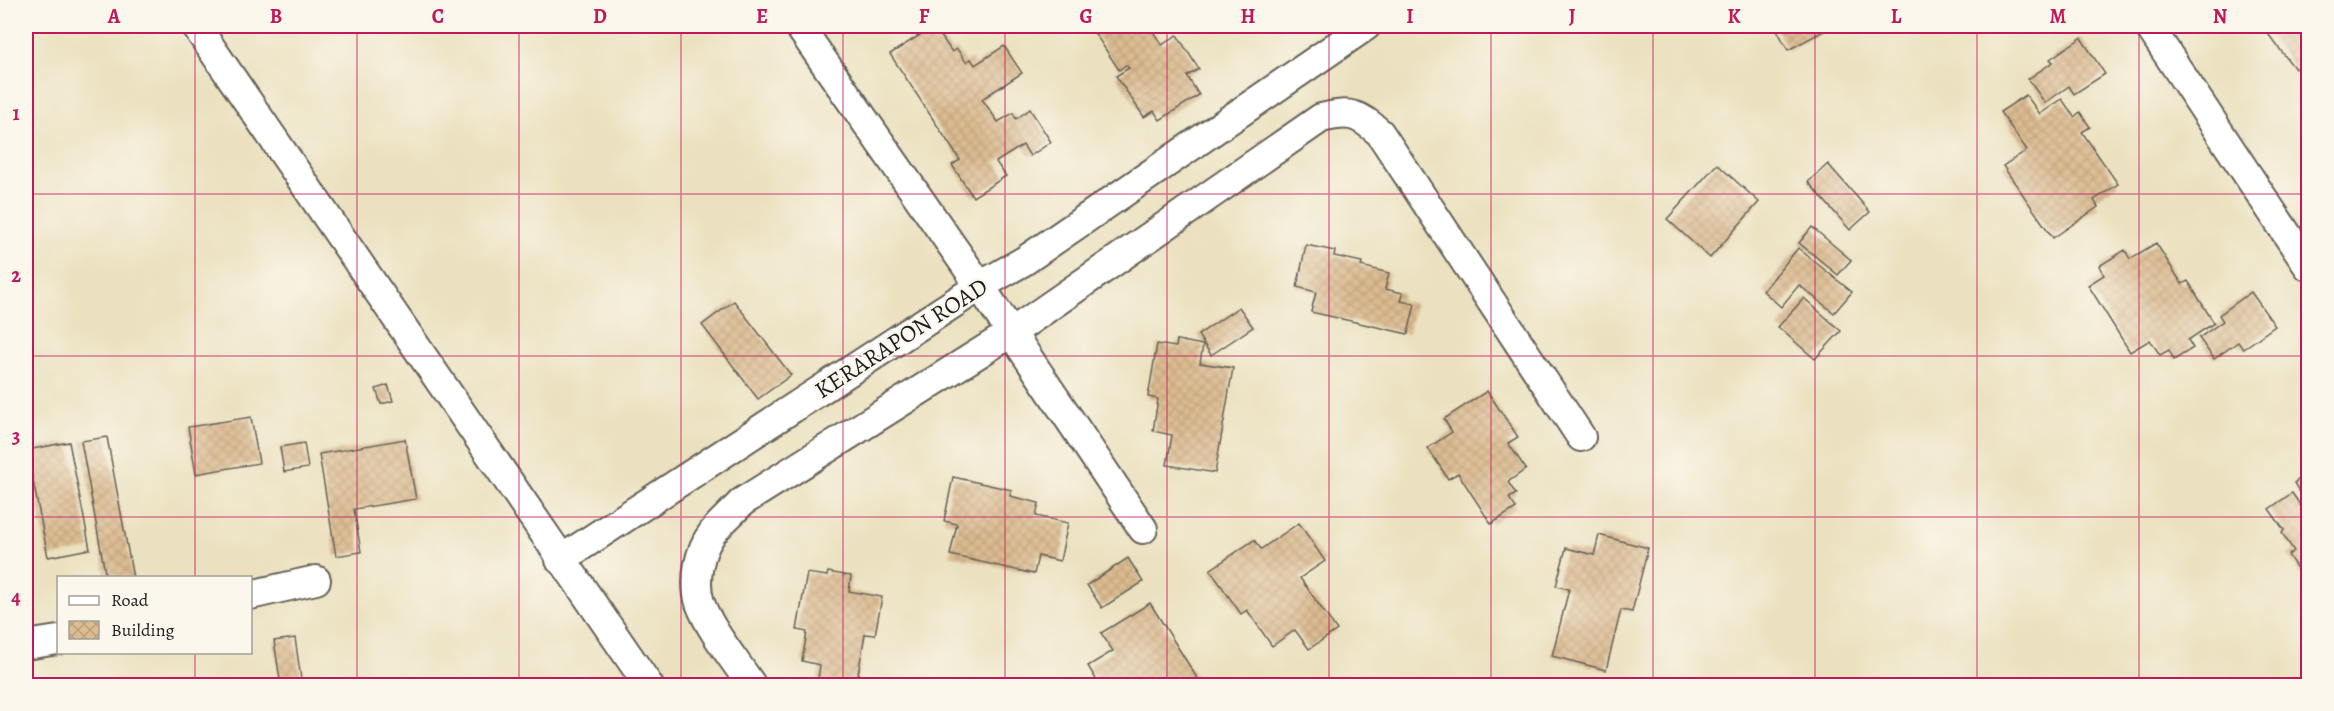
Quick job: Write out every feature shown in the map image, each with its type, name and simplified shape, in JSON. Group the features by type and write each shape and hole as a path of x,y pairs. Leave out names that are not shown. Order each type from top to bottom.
{"street":[{"path":"196,26 560,560 649,686"},
{"path":"799,26 980,286 1143,529"},
{"name":"KERARAPON ROAD","path":"560,560 980,286 1023,261 1366,26"},
{"path":"2149,26 2308,266"},
{"path":"752,686 711,625 700,601 698,578 700,556 712,533 742,502 1011,333 1321,118 1342,112 1362,117 1380,133 1581,437"},
{"path":"252,595 316,580"},
{"path":"26,645 57,640"}],"building":[{"path":"934,26 952,52 957,49 966,62 971,59 975,65 1004,46 1022,73 982,99 998,122 1013,113 1016,119 1030,109 1051,142 1030,156 1023,145 996,162 1006,176 973,197 952,165 960,160 890,54"},
{"path":"1090,26 1140,26 1144,31 1150,27 1162,45 1177,35 1199,69 1187,76 1199,95 1160,120 1154,111 1144,117 1116,76 1129,68 1126,65 1119,70"},
{"path":"1775,26 1822,26 1824,31 1788,50"},
{"path":"2262,26 2308,26 2308,58 2295,69"},
{"path":"2081,38 2105,74 2074,94 2069,86 2045,103 2028,79 2053,62 2050,59"},
{"path":"2026,95 2040,114 2062,99 2074,117 2080,112 2090,127 2082,132 2118,184 2094,200 2098,207 2053,238 2003,166 2027,150 2000,112"},
{"path":"1717,164 1759,202 1710,258 1667,219"},
{"path":"1828,164 1870,212 1850,230 1808,182"},
{"path":"1812,227 1851,260 1838,275 1799,243"},
{"path":"2156,243 2182,284 2188,281 2214,323 2188,340 2193,348 2174,360 2169,350 2160,355 2150,340 2130,352 2088,285 2104,275 2099,266 2125,250 2130,259"},
{"path":"1306,245 1335,251 1334,256 1362,262 1361,266 1389,273 1385,289 1403,293 1401,301 1415,304 1408,334 1311,312 1316,292 1297,287"},
{"path":"1798,248 1852,292 1834,313 1799,285 1781,307 1763,291"},
{"path":"2251,292 2275,326 2243,349 2238,342 2214,359 2199,338 2223,321 2219,315"},
{"path":"1804,298 1841,331 1815,359 1778,327"},
{"path":"734,301 791,375 758,399 702,325"},
{"path":"1239,307 1253,327 1211,355 1198,335"},
{"path":"1177,340 1203,345 1200,363 1233,368 1215,473 1167,465 1172,435 1153,431 1158,399 1148,397 1157,344 1176,347"},
{"path":"388,385 393,401 381,404 376,389"},
{"path":"1487,391 1518,437 1508,443 1526,469 1508,482 1516,494 1509,498 1516,508 1491,524 1458,473 1448,479 1428,448 1452,432 1444,419"},
{"path":"251,417 259,463 196,474 188,427"},
{"path":"107,437 133,576 106,576 81,441"},
{"path":"405,439 416,499 354,509 361,552 336,556 319,454"},
{"path":"69,442 90,549 48,557 27,450"},
{"path":"304,443 308,468 284,472 280,447"},
{"path":"2308,473 2308,505 2294,483"},
{"path":"953,477 1012,490 1010,496 1039,503 1036,516 1068,523 1060,561 1038,556 1034,574 950,555 957,524 944,521"},
{"path":"2292,493 2307,515 2308,513 2308,585 2288,555 2294,551 2282,533 2284,530 2269,509"},
{"path":"1299,523 1325,561 1300,578 1337,630 1309,649 1295,630 1272,646 1247,610 1241,614 1210,570 1254,540 1261,549"},
{"path":"1599,535 1648,548 1632,612 1621,610 1606,670 1552,656 1569,589 1556,586 1566,548 1594,555"},
{"path":"1128,558 1143,582 1102,608 1087,585"},
{"path":"828,572 851,576 849,591 882,597 875,635 865,634 856,686 817,686 820,665 802,661 807,632 797,630 807,573 827,576"},
{"path":"1150,603 1199,681 1191,686 1100,686 1088,666 1113,651 1101,633"},
{"path":"295,638 302,686 281,686 274,641"}]}
